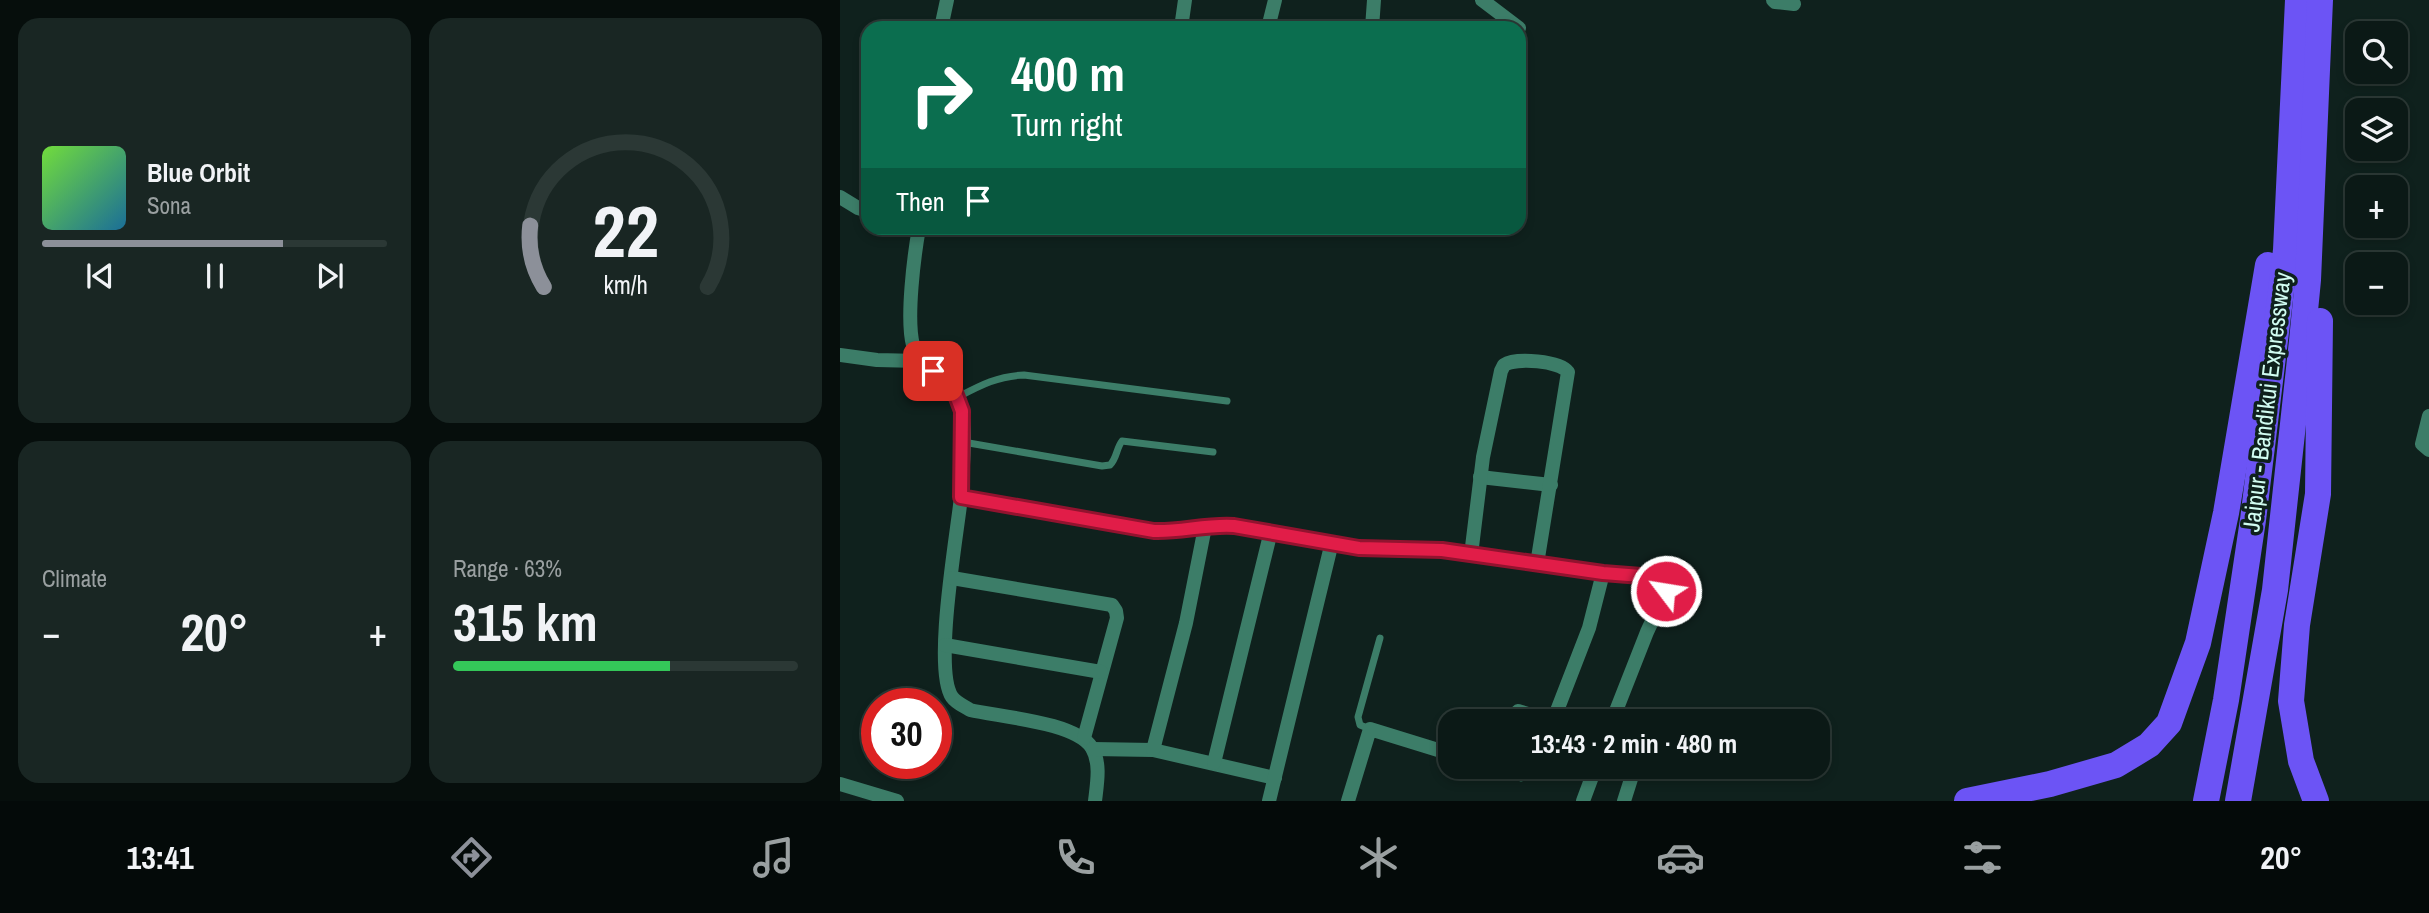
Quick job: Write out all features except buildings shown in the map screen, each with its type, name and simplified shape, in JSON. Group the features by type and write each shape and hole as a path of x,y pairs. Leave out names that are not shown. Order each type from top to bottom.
{"highway":[{"name":"Jaipur - Bandikui Expressway","path":"2206,801 2226,701 2253,520 2287,250 2298,0"},
{"name":"Jaipur - Bandikui Expressway","path":"2238,801 2275,590 2308,280 2320,0"},
{"path":"1967,801 2050,784 2116,765 2149,745 2169,723 2198,643 2226,513 2270,250 2288,217"},
{"path":"2308,280 2320,309 2318,494 2297,625 2291,701 2301,761 2316,801"}],"street":[{"path":"942,21 947,0"},
{"path":"1182,21 1185,0"},
{"path":"1270,21 1275,0"},
{"path":"1372,21 1374,0"},
{"path":"1482,0 1510,21"},
{"path":"1773,0 1794,4"},
{"path":"840,197 861,209"},
{"path":"915,235 911,328 913,345 919,361 946,382 958,397 962,411 961,497 945,645 947,680 951,696 959,704 985,713 1075,732 1088,743 1097,761 1095,801"},
{"path":"840,355 877,360 919,361"},
{"path":"1471,555 1480,477 1501,371 1504,365 1518,359 1558,365 1569,372 1537,564"},
{"path":"2429,416 2422,444 2429,450"},
{"path":"1480,477 1551,485"},
{"path":"961,497 1154,531 1173,532 1220,525 1383,550 1416,549 1654,577 1663,580 1667,585 1617,709"},
{"path":"1153,750 1185,623 1205,527"},
{"path":"1214,763 1271,531"},
{"path":"1269,801 1332,542"},
{"path":"1557,709 1589,628 1603,573"},
{"path":"952,578 1112,605 1117,618 1101,672 1088,743"},
{"path":"945,645 1101,672"},
{"path":"1348,801 1370,729 1438,750"},
{"path":"1088,743 1153,750 1275,778"},
{"path":"1583,801 1591,779"},
{"path":"1624,801 1631,779"},
{"path":"840,784 897,801"}],"lane":[{"path":"958,397 990,380 1024,375 1227,401"},
{"path":"963,442 1102,466 1110,465 1115,460 1122,441 1213,452"},
{"path":"1370,729 1360,724 1358,717 1380,638"}],"route":[{"path":"933,371 954,390 962,411 961,497 1154,531 1173,532 1220,525 1234,526 1359,548 1442,550 1603,573 1654,577 1663,580 1667,585 1666,591"}]}
